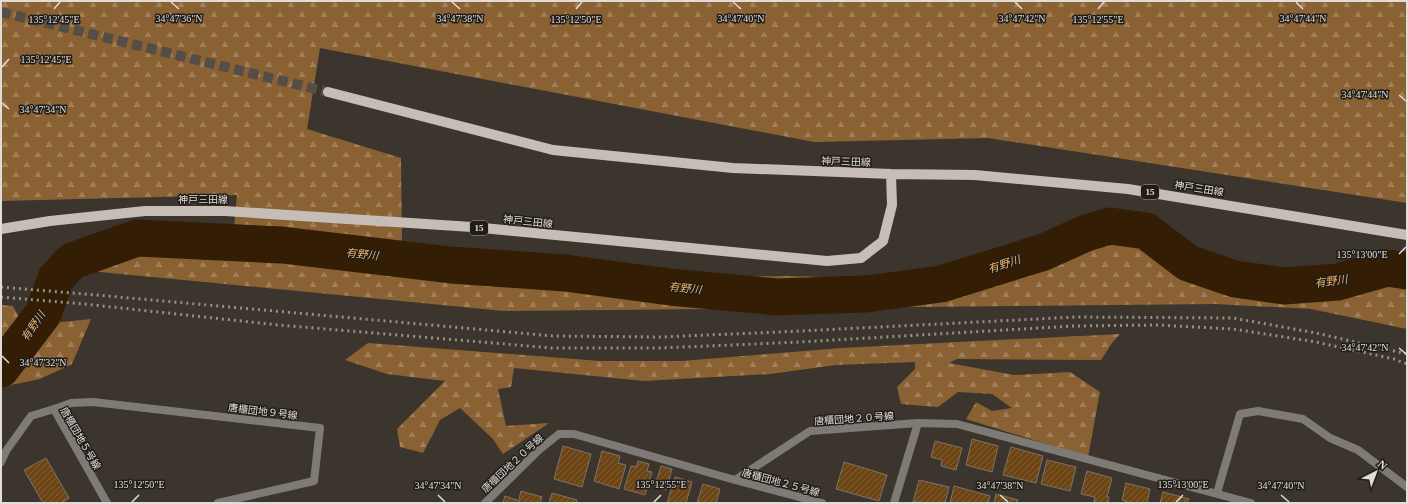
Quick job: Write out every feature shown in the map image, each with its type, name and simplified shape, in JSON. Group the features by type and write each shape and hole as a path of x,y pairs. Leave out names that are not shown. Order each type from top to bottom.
{"main road":[{"name":"神戸三田線","path":"328,92 553,150 733,168 891,174 975,175 1128,189 1407,235"},
{"name":"神戸三田線","path":"1,229 50,221 145,211 225,211 472,227 827,261 861,258 883,241 892,206 891,174"}],"street":[{"name":"唐櫃団地９号線","path":"54,409 71,403 93,402 320,428 314,481 218,503"},
{"name":"唐櫃団地５号線","path":"1,462 6,451 31,416 54,409 107,503"},
{"path":"1217,493 1240,414 1258,411 1303,419 1330,438 1358,450 1407,487"},
{"name":"唐櫃団地２０号線","path":"485,503 539,450 559,434 574,434 735,480 810,431 918,423 957,424 1251,503"},
{"path":"894,503 918,423"},
{"name":"唐櫃団地２５号線","path":"735,480 822,503"}],"green space":[{"path":"1,1 1407,1 1407,203 988,138 814,142 320,48 307,129 401,158 402,243 740,277 790,276 882,279 978,263 1081,225 1091,214 1126,213 1152,223 1192,251 1239,272 1298,278 1340,273 1369,259 1392,255 1407,257 1407,329 1311,309 1215,304 504,311 59,268 74,243 233,239 237,195 1,201"},
{"path":"1,305 13,306 23,326 91,319 72,364 40,379 1,387"},
{"path":"1120,334 1101,360 957,359 949,363 1014,375 1070,372 1100,392 1088,457 966,419 976,402 992,411 1012,408 992,394 958,392 938,407 901,404 897,387 915,369 915,362 836,365 770,374 644,381 514,368 511,387 498,389 506,426 549,423 503,454 493,439 460,408 440,420 423,453 400,447 397,429 445,381 387,374 345,360 368,343 600,361 682,361 841,348"}],"building":[{"path":"972,439 998,446 992,472 966,465"},
{"path":"935,441 962,448 956,470 941,466 942,460 931,457"},
{"path":"563,446 591,454 582,487 554,479"},
{"path":"1011,447 1043,456 1036,483 1003,475"},
{"path":"602,451 620,456 618,463 626,465 619,489 594,481"},
{"path":"46,458 69,498 61,503 43,503 24,470"},
{"path":"1047,460 1076,467 1070,491 1041,484"},
{"path":"638,461 649,464 647,471 652,472 645,495 624,489 631,466 636,467"},
{"path":"844,462 887,475 879,501 836,489"},
{"path":"661,466 672,469 666,490 655,486"},
{"path":"1087,471 1112,478 1107,497 1109,497 1108,503 1094,502 1095,497 1081,494"},
{"path":"675,477 692,482 686,503 667,503"},
{"path":"919,480 949,487 945,503 913,502"},
{"path":"1126,483 1150,489 1147,503 1131,503 1122,500"},
{"path":"703,484 720,489 716,503 697,503"},
{"path":"954,486 990,496 988,503 950,503"},
{"path":"521,491 542,497 540,503 518,503"},
{"path":"1163,492 1189,499 1187,503 1160,503"},
{"path":"552,493 577,500 576,503 549,503"},
{"path":"996,494 1018,500 1017,503 994,503"},
{"path":"505,496 517,500 516,503 503,503"}],"waterway":[{"name":"有野川","path":"1,369 43,314 56,278 72,261 137,238 282,245 451,265 565,273 670,287 777,297 866,294 941,284 1044,252 1086,233 1110,226 1146,231 1188,263 1235,279 1284,286 1338,282 1387,268 1407,271"}],"tunnel":[{"path":"1,12 328,92"}],"railway":[{"path":"1,287 553,336 662,337 1076,317 1233,318 1316,333 1407,354"},
{"path":"1,297 84,304 278,325 552,348 661,348 800,342 1074,326 1157,325 1233,329 1316,342 1394,359 1407,364"}]}
